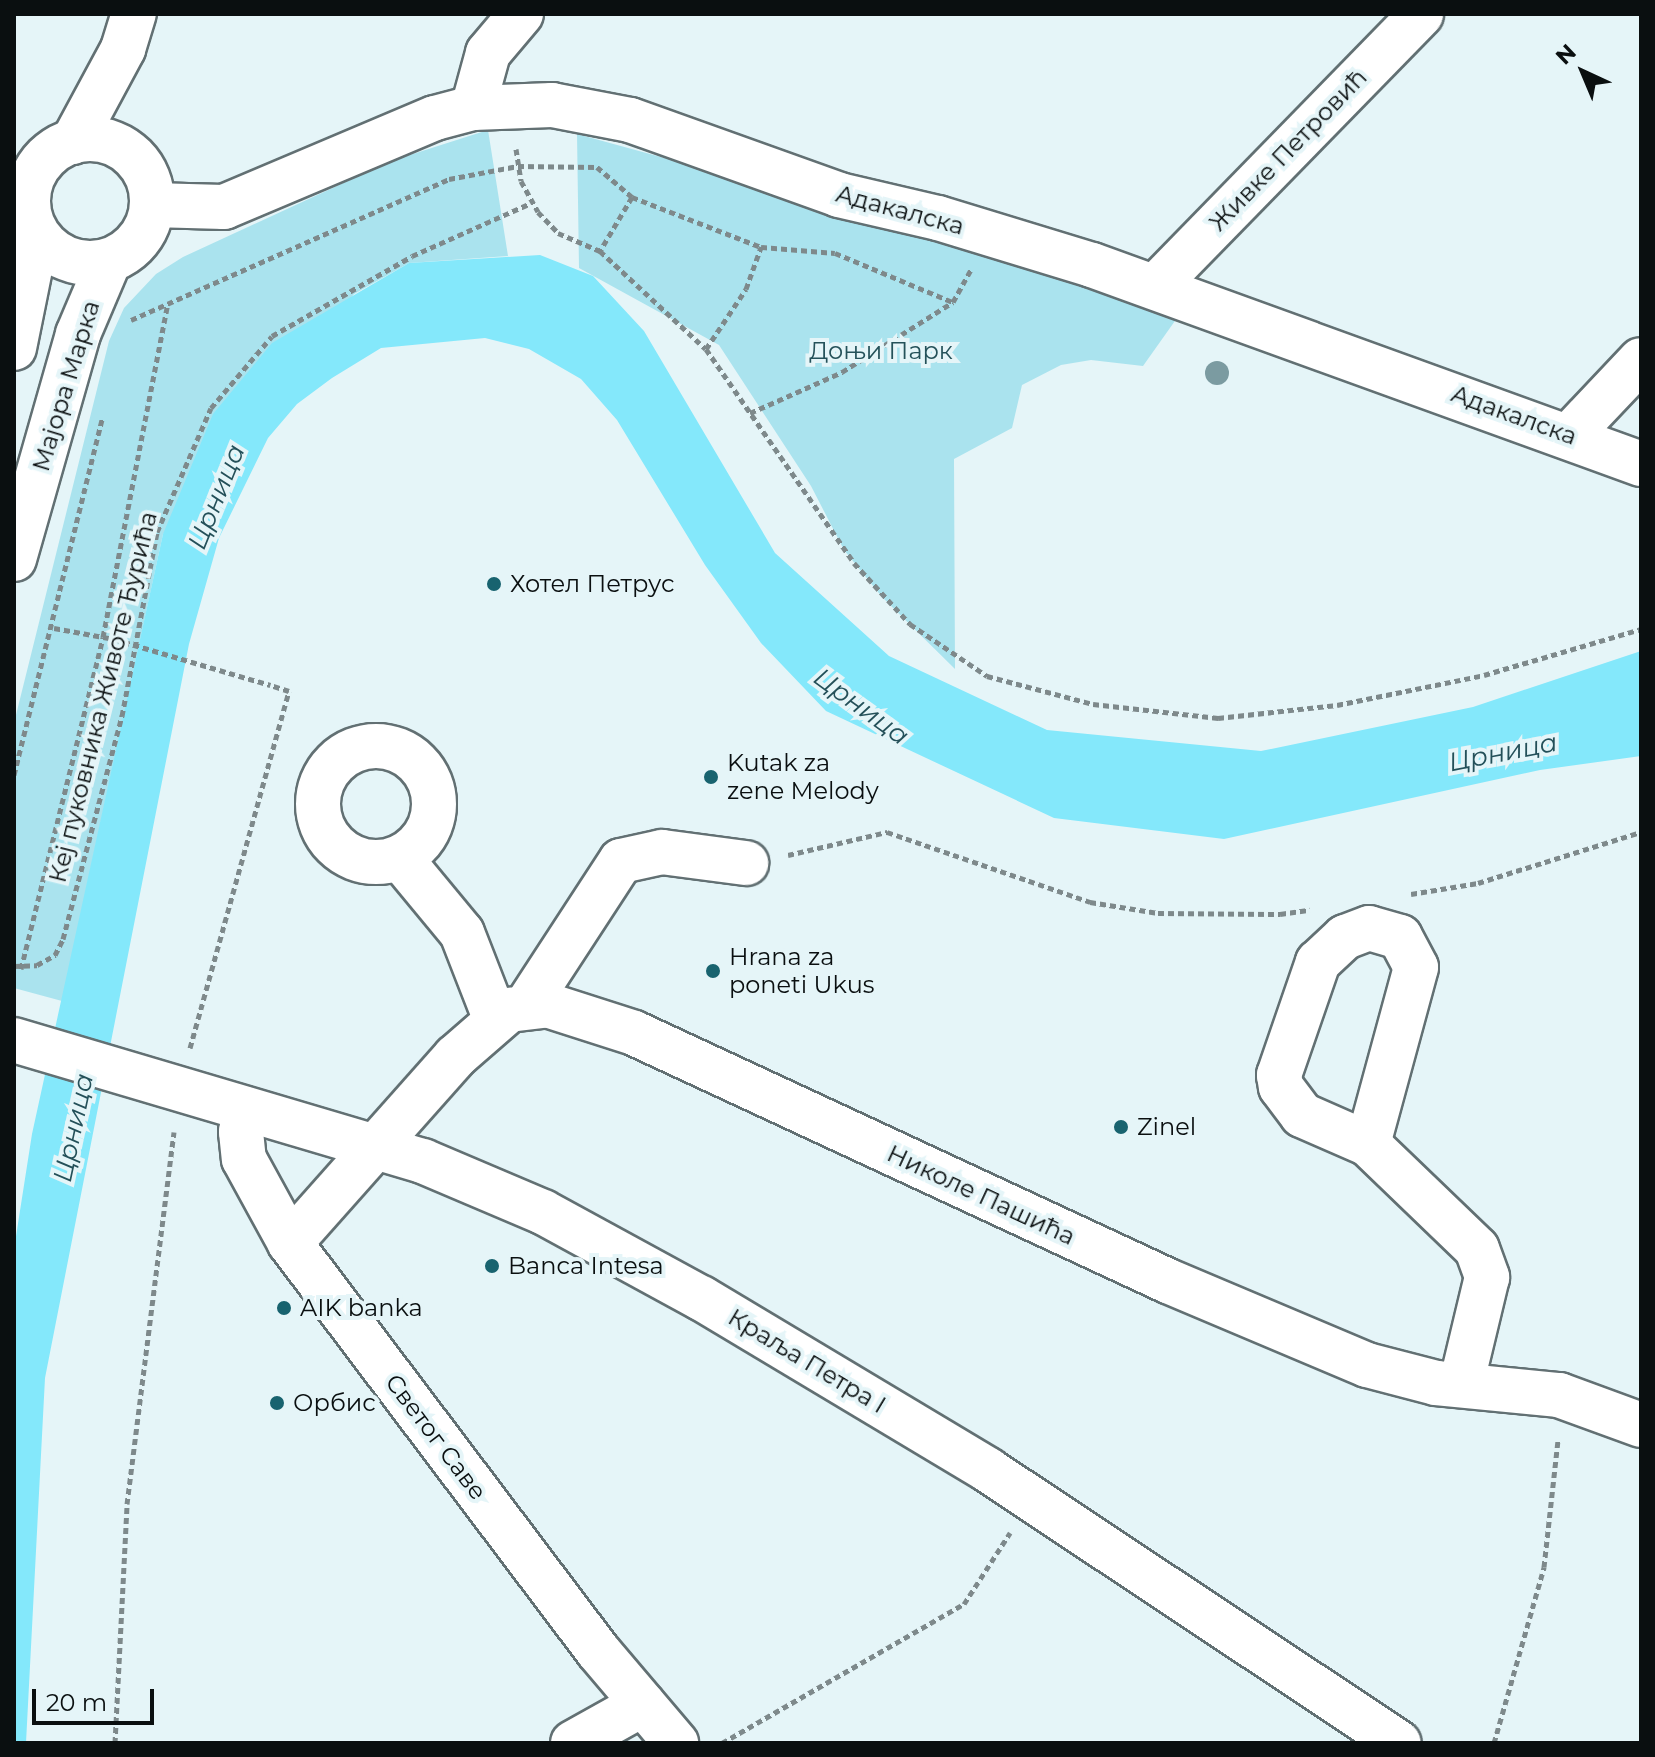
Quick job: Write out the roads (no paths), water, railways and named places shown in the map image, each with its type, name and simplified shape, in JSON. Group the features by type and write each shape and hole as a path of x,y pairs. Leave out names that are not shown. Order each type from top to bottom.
{"street":[{"path":"493,106 488,53 521,14"},
{"name":"Живке Петровић","path":"1155,287 1421,14"},
{"path":"14,348 37,234 29,215 24,172 73,142 128,31"},
{"path":"119,146 128,31"},
{"name":"Адакалска","path":"152,205 224,207 364,144 493,106 552,105 630,120 839,195 938,218 1155,287 1570,435 1641,464"},
{"path":"73,142 119,146 144,171 152,205"},
{"name":"Мајора Марка","path":"14,559 78,334 109,261 139,239 152,205"},
{"name":"Мајора Марка","path":"37,234 68,260 109,261"},
{"path":"1570,435 1641,360"},
{"path":"290,1243 377,1147 428,1084 512,1012 621,861 662,852 746,863"},
{"path":"400,858 462,933 512,1012"},
{"path":"1368,1144 1416,967 1400,937 1369,928 1345,937 1318,962 1279,1075 1285,1097 1302,1115 1368,1144 1469,1236 1487,1277 1461,1385"},
{"name":"Николе Пашића","path":"512,1012 571,1010 612,1024 1032,1219 1330,1350 1400,1376 1559,1395 1641,1424"},
{"name":"Краља Петра I","path":"14,1040 377,1147 481,1184 598,1241 1032,1498 1399,1743"},
{"name":"Светог Саве","path":"245,1109 241,1132 244,1159 290,1243 676,1743"},
{"path":"573,1743 643,1704"}],"water":[{"name":"Црница","path":"540,255 593,276 644,331 775,553 889,656 1047,730 1261,751 1473,707 1641,651 1641,756 1540,770 1224,839 1054,818 826,711 761,643 705,565 617,420 581,379 529,349 485,338 381,348 297,404 268,438 219,538 189,644 45,1378 26,1743 14,1743 14,1249 32,1134 163,534 213,414 272,343 409,263"}],"place":[{"name":"Хотел Петрус","path":"494,584"},
{"name":"Kutak za zene Melody","path":"711,777"},
{"name":"Hrana za poneti Ukus","path":"713,971"},
{"name":"Zinel","path":"1121,1127"},
{"name":"Banca Intesa","path":"492,1266"},
{"name":"AIK banka","path":"284,1308"},
{"name":"Орбис","path":"277,1403"}],"park label":[{"name":"Доњи Парк","path":"881,351"}]}
